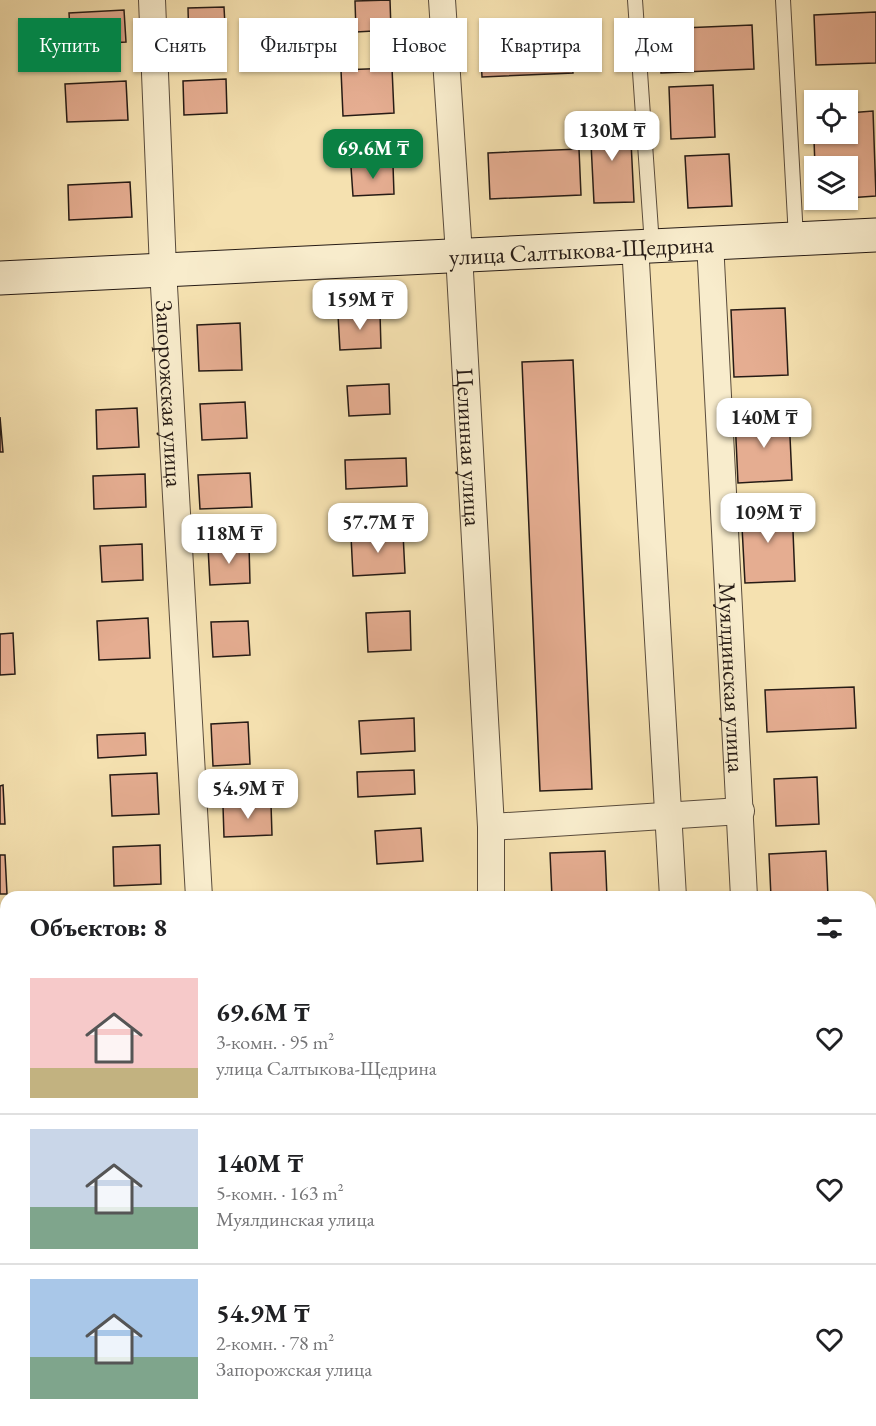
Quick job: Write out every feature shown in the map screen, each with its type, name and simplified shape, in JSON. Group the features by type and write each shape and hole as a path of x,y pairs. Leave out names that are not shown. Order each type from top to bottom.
{"street":[{"name":"Запорожская улица","path":"152,0 163,269 200,891"},
{"name":"Целинная улица","path":"442,0 459,254 491,827 491,891"},
{"name":"улица Салтыкова-Щедрина","path":"0,278 876,235"},
{"name":"Муялдинская улица","path":"710,242 744,891"},
{"path":"644,245 673,891"},
{"path":"491,827 741,811"}],"lane":[{"path":"635,0 644,245"},
{"path":"783,0 796,238"}],"building":[{"path":"390,0 391,18 370,18 370,31 358,32 355,1"},
{"path":"224,7 225,18 188,18 188,8"},
{"path":"124,10 126,42 121,42 121,18 69,18 69,13"},
{"path":"876,12 876,63 816,65 814,15"},
{"path":"752,25 754,69 694,72 694,27"},
{"path":"358,69 392,72 394,113 343,116 341,72 358,72"},
{"path":"482,72 573,73 482,77"},
{"path":"226,79 227,113 184,115 183,81"},
{"path":"126,81 128,120 67,122 65,84"},
{"path":"713,85 715,137 671,139 669,87"},
{"path":"873,111 876,196 858,197 858,156 815,156 814,144 858,144 858,112"},
{"path":"630,121 634,202 594,203 590,123"},
{"path":"579,149 581,195 490,199 488,153"},
{"path":"729,154 732,206 688,208 685,156"},
{"path":"393,165 394,194 353,196 351,167"},
{"path":"130,182 132,217 69,220 68,185"},
{"path":"785,308 788,375 734,377 731,310"},
{"path":"380,313 381,348 340,350 338,315"},
{"path":"240,323 242,370 199,371 197,325"},
{"path":"573,360 592,789 540,791 522,362"},
{"path":"389,384 390,414 349,416 347,386"},
{"path":"245,402 247,438 202,440 200,404"},
{"path":"137,408 139,447 97,449 96,410"},
{"path":"789,415 792,480 738,483 735,418"},
{"path":"0,417 3,452 0,452"},
{"path":"406,458 407,486 346,489 345,460"},
{"path":"250,473 252,507 200,509 198,475"},
{"path":"145,474 146,507 94,509 93,476"},
{"path":"792,506 795,581 745,583 741,508"},
{"path":"403,533 405,573 353,576 351,536"},
{"path":"142,544 143,580 102,582 100,546"},
{"path":"249,545 250,583 210,585 208,547"},
{"path":"410,611 411,650 368,652 366,613"},
{"path":"148,618 150,658 99,660 97,621"},
{"path":"248,621 250,655 213,657 211,622"},
{"path":"13,633 15,674 0,675 0,634"},
{"path":"854,687 856,728 767,732 765,690"},
{"path":"414,718 415,751 361,754 359,721"},
{"path":"248,722 250,764 213,766 211,724"},
{"path":"145,733 146,755 98,758 97,735"},
{"path":"414,770 415,794 358,797 357,772"},
{"path":"157,773 159,814 112,816 110,775"},
{"path":"817,777 819,824 776,826 774,779"},
{"path":"3,785 5,824 0,824 0,786"},
{"path":"271,804 272,835 224,837 223,806"},
{"path":"421,828 423,861 377,864 375,831"},
{"path":"160,845 161,884 114,886 113,847"},
{"path":"605,851 607,891 552,891 550,853"},
{"path":"826,851 828,891 771,891 769,854"},
{"path":"0,855 5,855 7,891 0,891"}]}
